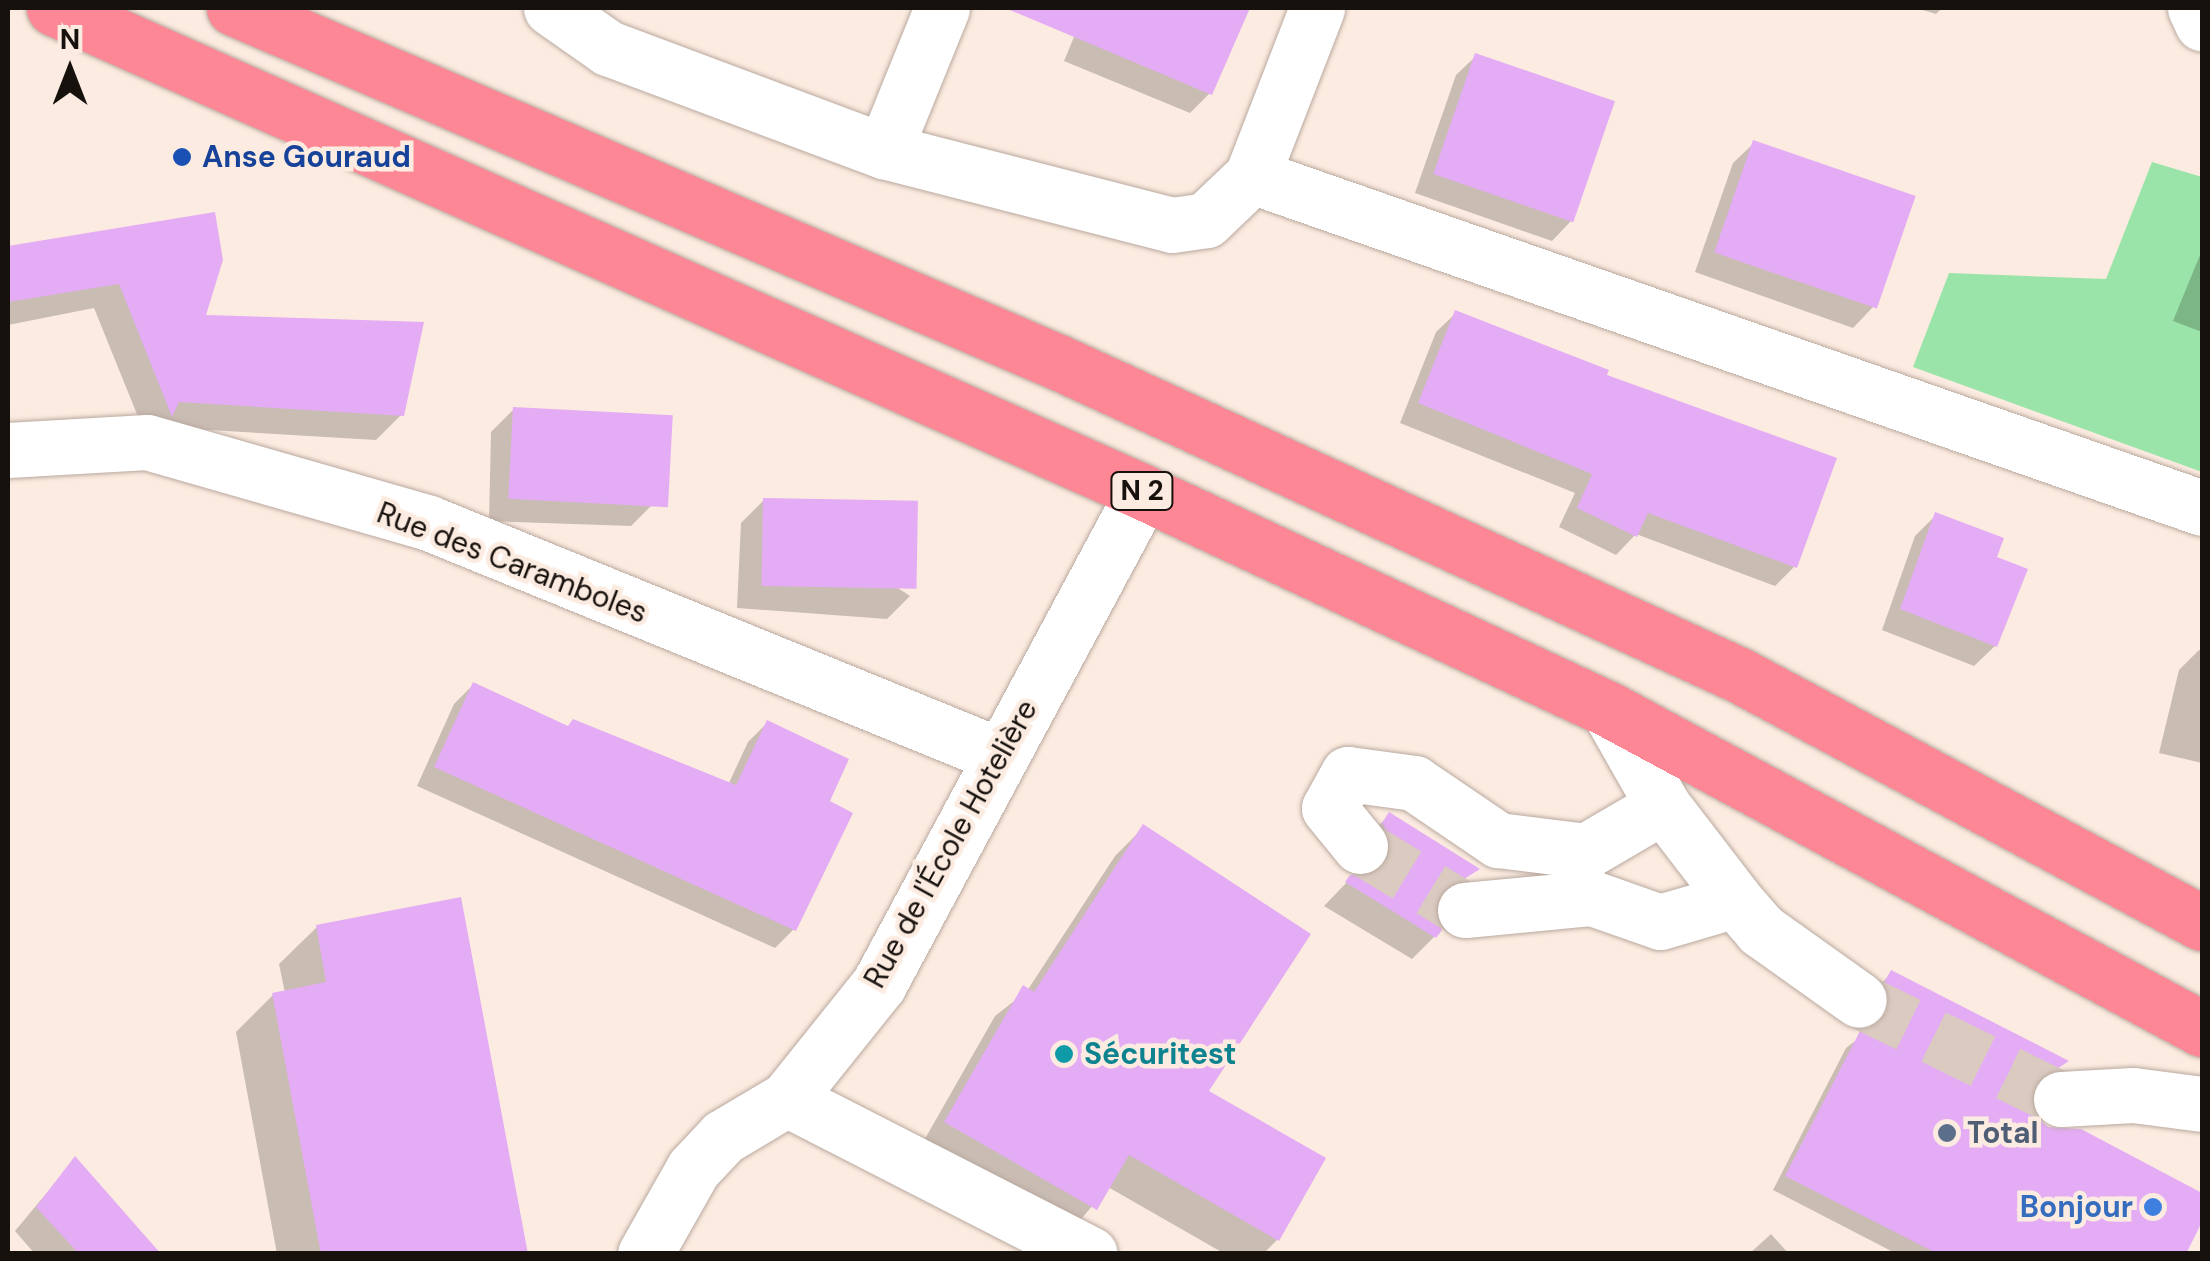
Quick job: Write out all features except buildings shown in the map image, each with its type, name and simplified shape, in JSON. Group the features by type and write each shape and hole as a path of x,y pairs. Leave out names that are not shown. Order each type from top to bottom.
{"highway":[{"name":"N 2","path":"54,8 1144,492 1608,709 2202,1029"},
{"path":"234,8 1060,363 1739,675 2202,922"}],"street":[{"path":"551,8 617,28 884,151 1172,225 1206,220 1252,176 1317,8"},
{"path":"884,151 942,8"},
{"path":"2195,8 2202,23"},
{"path":"1252,176 2202,508"},
{"name":"Rue des Caramboles","path":"8,450 147,442 429,523 999,755"},
{"name":"Rue de l'École Hotelière","path":"645,1254 694,1168 723,1137 787,1100 879,984 1144,492"},
{"path":"1608,709 1663,806 1735,900 1761,930 1859,1000"},
{"path":"1360,846 1329,808 1348,774 1414,783 1498,840 1586,851 1663,806"},
{"path":"1465,910 1592,898 1660,922 1735,900"},
{"path":"2061,1100 2133,1094 2202,1104"},
{"path":"787,1100 1090,1254"}],"green space":[{"path":"2152,162 2202,177 2202,472 1913,367 1949,273 2106,279"}],"tunnel":[{"path":"1360,846 1465,910"},
{"path":"1859,1000 2061,1099"}],"place":[{"name":"Anse Gouraud","path":"182,157"},
{"name":"Sécuritest","path":"1064,1054"},
{"name":"Total","path":"1947,1133"},
{"name":"Bonjour","path":"2153,1207"}]}
